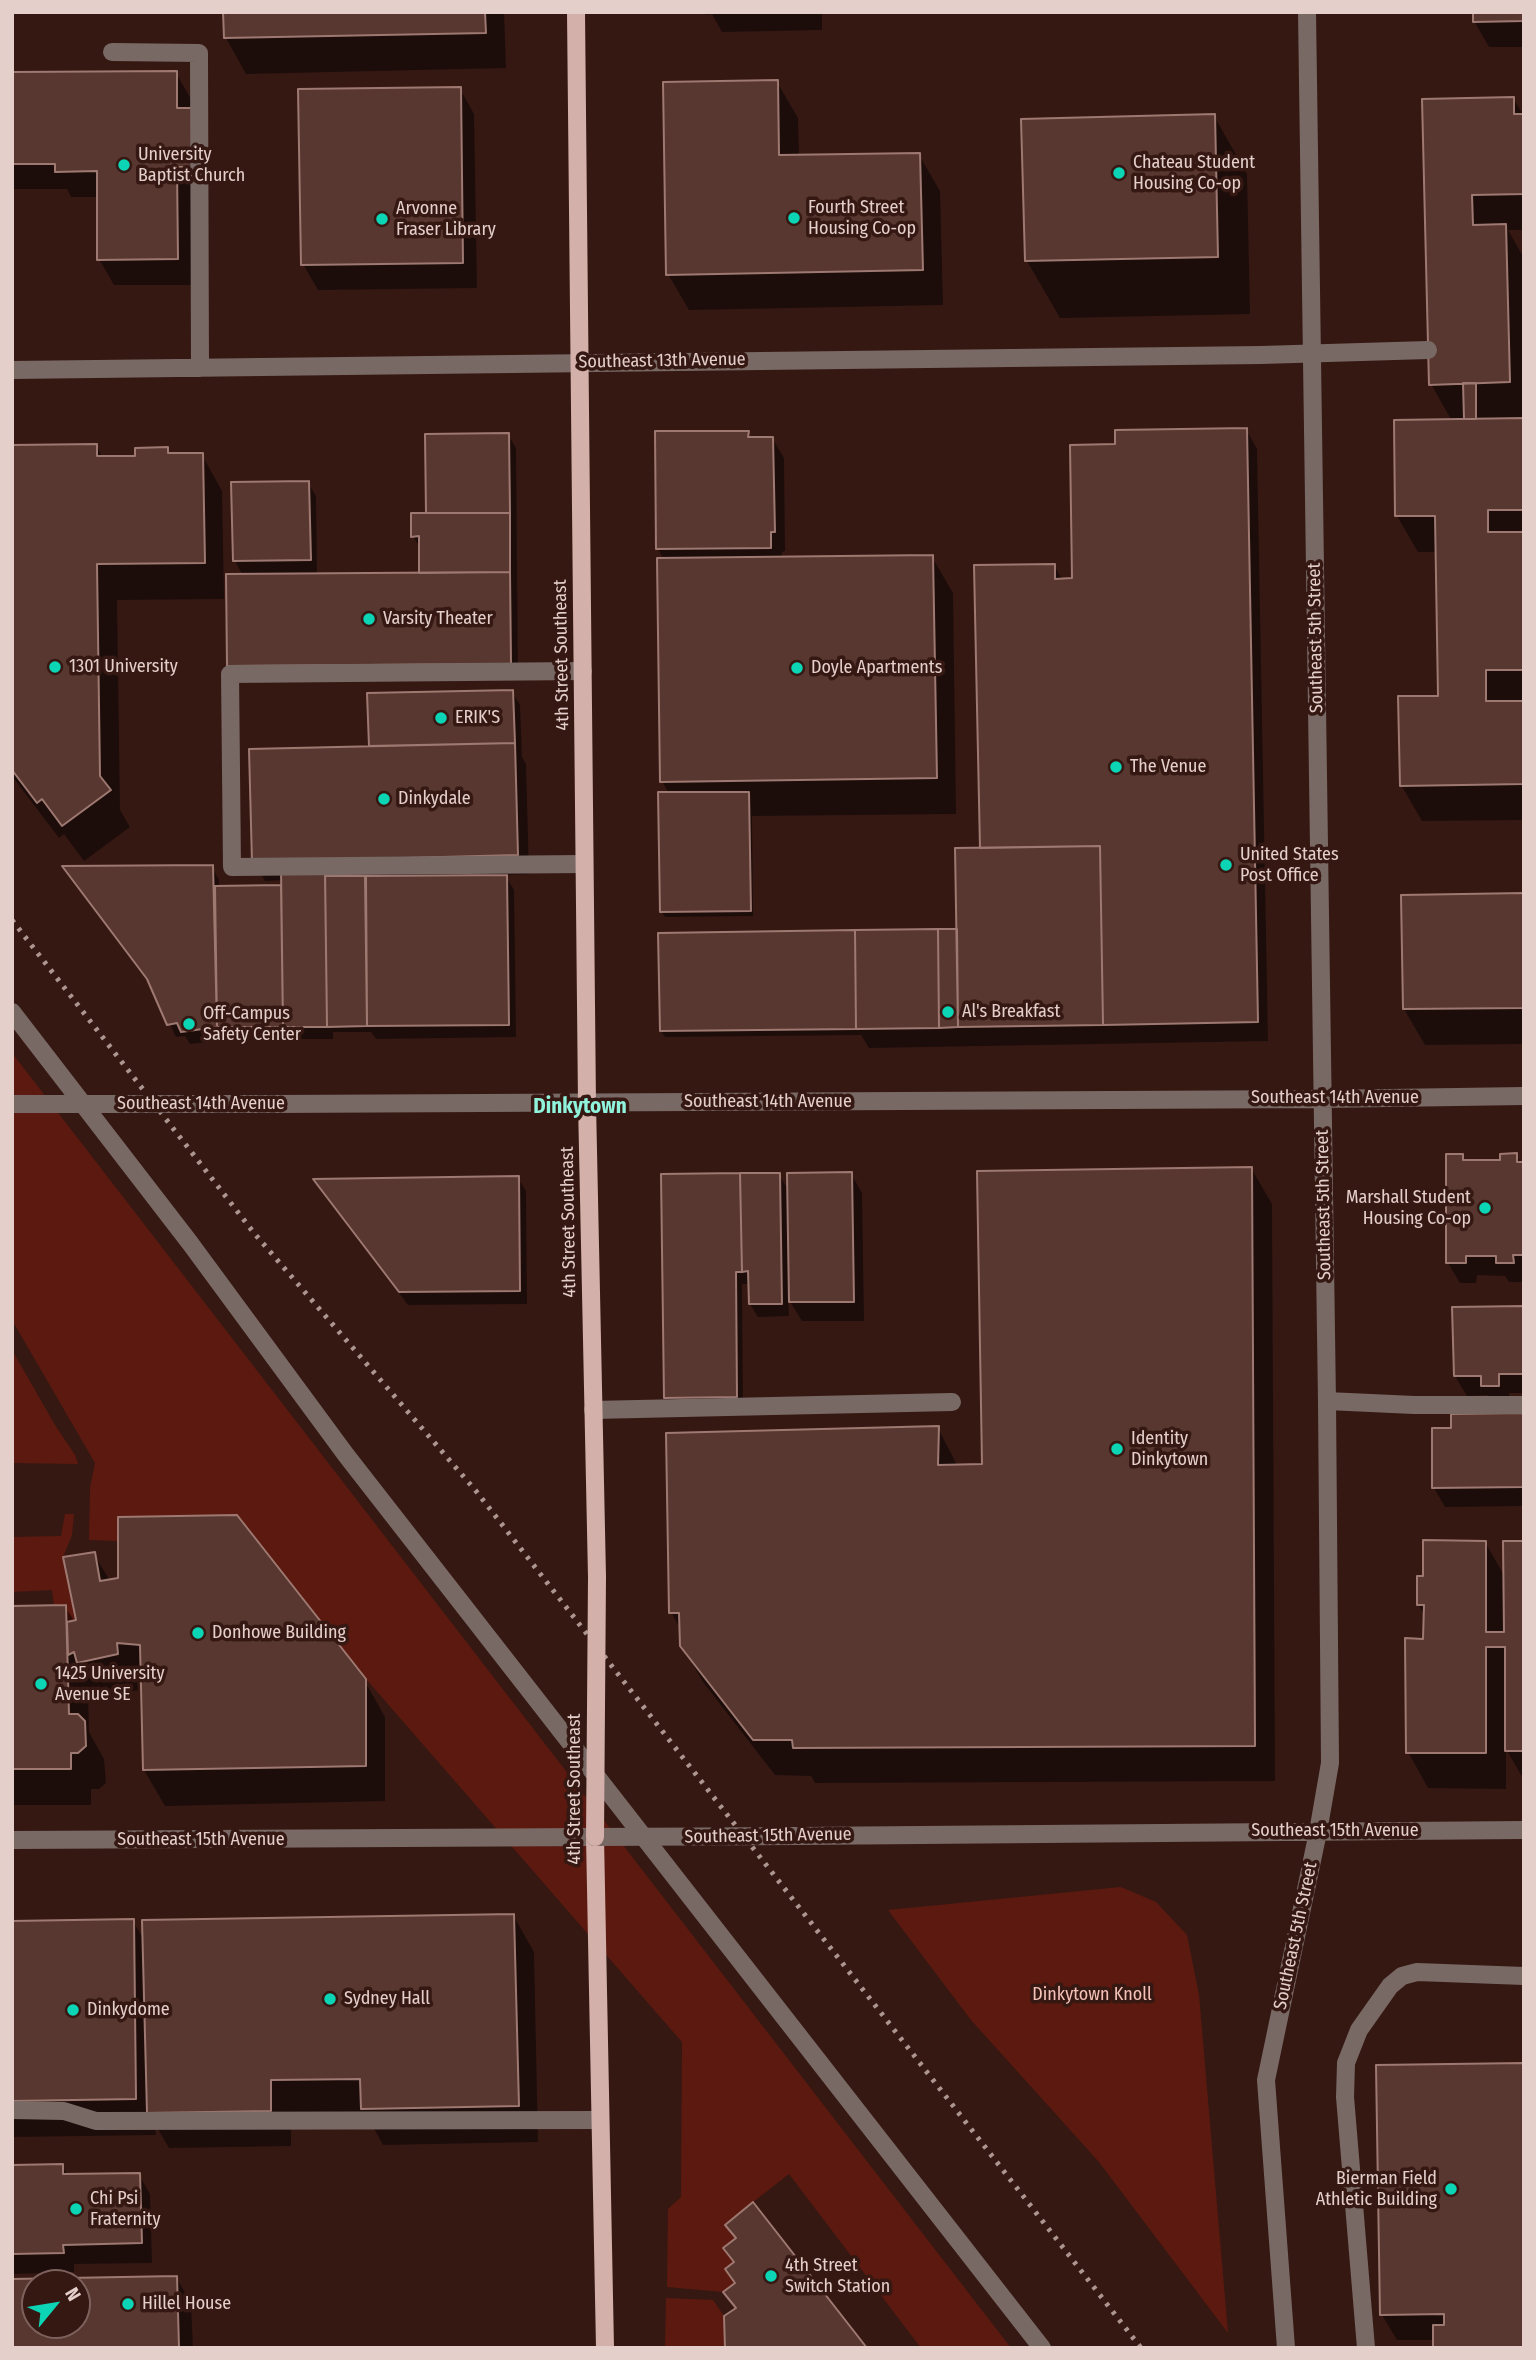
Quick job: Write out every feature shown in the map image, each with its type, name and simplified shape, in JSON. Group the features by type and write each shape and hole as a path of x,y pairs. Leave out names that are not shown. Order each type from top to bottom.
{"main road":[{"name":"4th Street Southeast","path":"576,12 587,1103 597,1577 595,1838 604,2348"}],"street":[{"name":"Southeast 5th Street","path":"1286,2348 1266,2080 1330,1763 1328,1401 1307,12"},
{"path":"112,51 199,53 200,368"},
{"name":"Southeast 13th Avenue","path":"12,370 1311,354 1428,350"},
{"path":"583,671 230,674 232,867 584,864"},
{"path":"12,1012 190,1243 346,1455 1042,2348"},
{"name":"Southeast 14th Avenue","path":"12,1104 1524,1096"},
{"path":"1328,1401 1414,1405 1524,1405"},
{"path":"593,1410 952,1402"},
{"name":"Southeast 15th Avenue","path":"12,1840 1524,1830"},
{"path":"1366,2348 1345,2097 1346,2063 1359,2030 1390,1986 1402,1976 1417,1972 1524,1976"},
{"path":"12,2110 64,2111 96,2121 600,2120"}],"green space":[{"path":"12,1053 1011,2348 921,2348 789,2174 725,2224 736,2238 723,2248 734,2262 725,2269 735,2283 723,2292 667,2287 668,2209 681,2197 682,2042 366,1679 237,1515 119,1517 118,1541 89,1540 90,1488 95,1463 12,1320"},
{"path":"12,1350 75,1455 78,1464 12,1463"},
{"path":"65,1514 74,1514 72,1535 63,1557 76,1620 67,1622 66,1605 54,1605 52,1590 12,1592 12,1537 61,1536"},
{"name":"Dinkytown Knoll","path":"1121,1887 1156,1902 1187,1935 1199,1995 1228,2333 1099,2162 971,2020 888,1910"},
{"path":"666,2298 713,2300 724,2316 724,2348 665,2348"}],"building":[{"path":"223,12 485,12 486,33 224,38"},
{"path":"1473,12 1524,12 1524,21 1473,22"},
{"name":"University Baptist Church","path":"177,71 177,108 193,108 194,167 177,167 178,259 97,260 97,171 55,172 55,164 12,164 12,72"},
{"name":"Fourth Street Housing Co-op","path":"778,80 779,155 920,153 923,270 666,275 663,82"},
{"name":"Arvonne Fraser Library","path":"461,87 463,263 301,265 298,89"},
{"path":"1514,97 1514,114 1524,114 1524,194 1472,195 1473,225 1506,224 1510,382 1429,385 1422,99"},
{"name":"Chateau Student Housing Co-op","path":"1215,114 1218,257 1025,261 1021,119"},
{"path":"1463,383 1476,383 1476,419 1464,419"},
{"path":"1524,418 1524,510 1488,510 1488,532 1524,532 1524,670 1486,670 1486,701 1524,701 1524,784 1400,786 1398,696 1438,696 1435,516 1395,516 1394,420"},
{"name":"The Venue","path":"1247,428 1258,1022 1103,1025 1100,846 980,848 974,565 1055,564 1055,579 1072,578 1070,445 1115,444 1115,430"},
{"path":"655,431 749,431 748,437 773,437 775,532 771,532 771,548 656,549"},
{"path":"509,433 510,513 426,513 425,434"},
{"name":"1301 University","path":"97,444 97,456 135,456 135,448 168,447 168,453 203,453 205,563 97,564 100,776 111,790 62,826 42,799 37,803 12,770 12,445"},
{"path":"309,481 311,560 233,561 231,482"},
{"path":"411,513 510,513 510,572 419,573 419,536 411,537"},
{"name":"Doyle Apartments","path":"933,555 937,778 660,782 657,558"},
{"name":"Varsity Theater","path":"510,572 511,664 227,666 226,574"},
{"name":"ERIK'S","path":"513,690 515,743 369,746 367,693"},
{"name":"Dinkydale","path":"515,743 518,855 252,862 249,749"},
{"path":"658,792 749,792 751,911 660,912"},
{"path":"1100,846 1103,1025 958,1027 955,848"},
{"path":"213,865 217,1027 181,1032 177,1023 167,1025 147,979 62,866"},
{"path":"325,867 327,1027 283,1027 281,868"},
{"path":"507,875 509,1025 367,1026 365,876"},
{"path":"325,876 366,876 367,1026 327,1027"},
{"path":"281,885 283,1027 217,1027 215,886"},
{"path":"1524,893 1524,1008 1403,1009 1401,895"},
{"path":"938,929 939,1028 856,1029 855,930"},
{"path":"938,929 957,929 958,1027 939,1028"},
{"path":"855,930 856,1029 660,1031 658,933"},
{"name":"Marshall Student Housing Co-op","path":"1517,1153 1517,1162 1524,1162 1524,1255 1513,1255 1514,1263 1496,1263 1496,1256 1466,1256 1466,1263 1446,1263 1446,1154 1463,1154 1463,1160 1500,1160 1500,1154"},
{"name":"Identity Dinkytown","path":"1252,1167 1255,1746 793,1748 792,1740 753,1740 680,1646 679,1613 669,1613 666,1433 939,1426 938,1465 982,1464 977,1171"},
{"path":"852,1172 854,1302 789,1302 787,1173"},
{"path":"740,1173 742,1272 736,1272 737,1397 664,1398 661,1174"},
{"path":"740,1173 780,1173 782,1304 749,1304 748,1271 742,1272"},
{"path":"519,1176 520,1291 399,1292 313,1179"},
{"path":"1524,1306 1524,1374 1499,1374 1499,1386 1481,1386 1481,1376 1454,1376 1452,1307"},
{"path":"1524,1413 1524,1487 1432,1488 1432,1428 1451,1428 1451,1414"},
{"name":"Donhowe Building","path":"237,1515 366,1679 366,1766 143,1770 140,1645 117,1643 118,1654 77,1663 74,1652 68,1655 67,1622 76,1620 63,1557 95,1552 100,1581 118,1578 118,1517"},
{"path":"1423,1540 1486,1541 1486,1632 1504,1632 1503,1541 1524,1541 1524,1751 1505,1751 1505,1647 1486,1647 1486,1753 1406,1753 1405,1638 1423,1639 1424,1605 1417,1605 1417,1576 1423,1576"},
{"name":"1425 University Avenue SE","path":"66,1605 69,1714 78,1714 85,1721 86,1746 78,1753 71,1753 71,1769 12,1769 12,1606"},
{"name":"Sydney Hall","path":"514,1914 519,2106 361,2109 360,2079 271,2080 271,2111 147,2113 142,1920"},
{"name":"Dinkydome","path":"134,1919 136,2099 12,2101 12,1921"},
{"name":"Bierman Field Athletic Building","path":"1524,2063 1524,2348 1433,2348 1433,2325 1444,2325 1444,2314 1380,2315 1376,2065"},
{"name":"Chi Psi Fraternity","path":"63,2164 63,2174 140,2173 142,2243 63,2245 64,2253 12,2254 12,2165"},
{"name":"4th Street Switch Station","path":"753,2202 867,2348 725,2348 724,2316 736,2308 723,2292 735,2283 725,2269 734,2262 723,2248 736,2238 725,2225"},
{"name":"Hillel House","path":"177,2276 179,2348 12,2348 12,2279 21,2279 21,2339 91,2339 91,2278"}],"railway":[{"path":"12,920 254,1233 476,1491 1141,2348"}],"place":[{"name":"University Baptist Church","path":"124,165"},
{"name":"Chateau Student Housing Co-op","path":"1119,173"},
{"name":"Fourth Street Housing Co-op","path":"794,218"},
{"name":"Arvonne Fraser Library","path":"382,219"},
{"name":"Varsity Theater","path":"369,619"},
{"name":"1301 University","path":"55,667"},
{"name":"Doyle Apartments","path":"797,668"},
{"name":"ERIK'S","path":"441,718"},
{"name":"The Venue","path":"1116,767"},
{"name":"Dinkydale","path":"384,799"},
{"name":"United States Post Office","path":"1226,865"},
{"name":"Al's Breakfast","path":"948,1012"},
{"name":"Off-Campus Safety Center","path":"189,1024"},
{"name":"Marshall Student Housing Co-op","path":"1485,1208"},
{"name":"Identity Dinkytown","path":"1117,1449"},
{"name":"Donhowe Building","path":"198,1633"},
{"name":"1425 University Avenue SE","path":"41,1684"},
{"name":"Sydney Hall","path":"330,1999"},
{"name":"Dinkydome","path":"73,2010"},
{"name":"Bierman Field Athletic Building","path":"1451,2189"},
{"name":"Chi Psi Fraternity","path":"76,2209"},
{"name":"4th Street Switch Station","path":"771,2276"},
{"name":"Hillel House","path":"128,2304"}],"district":[{"name":"Dinkytown","path":"580,1107"}]}
